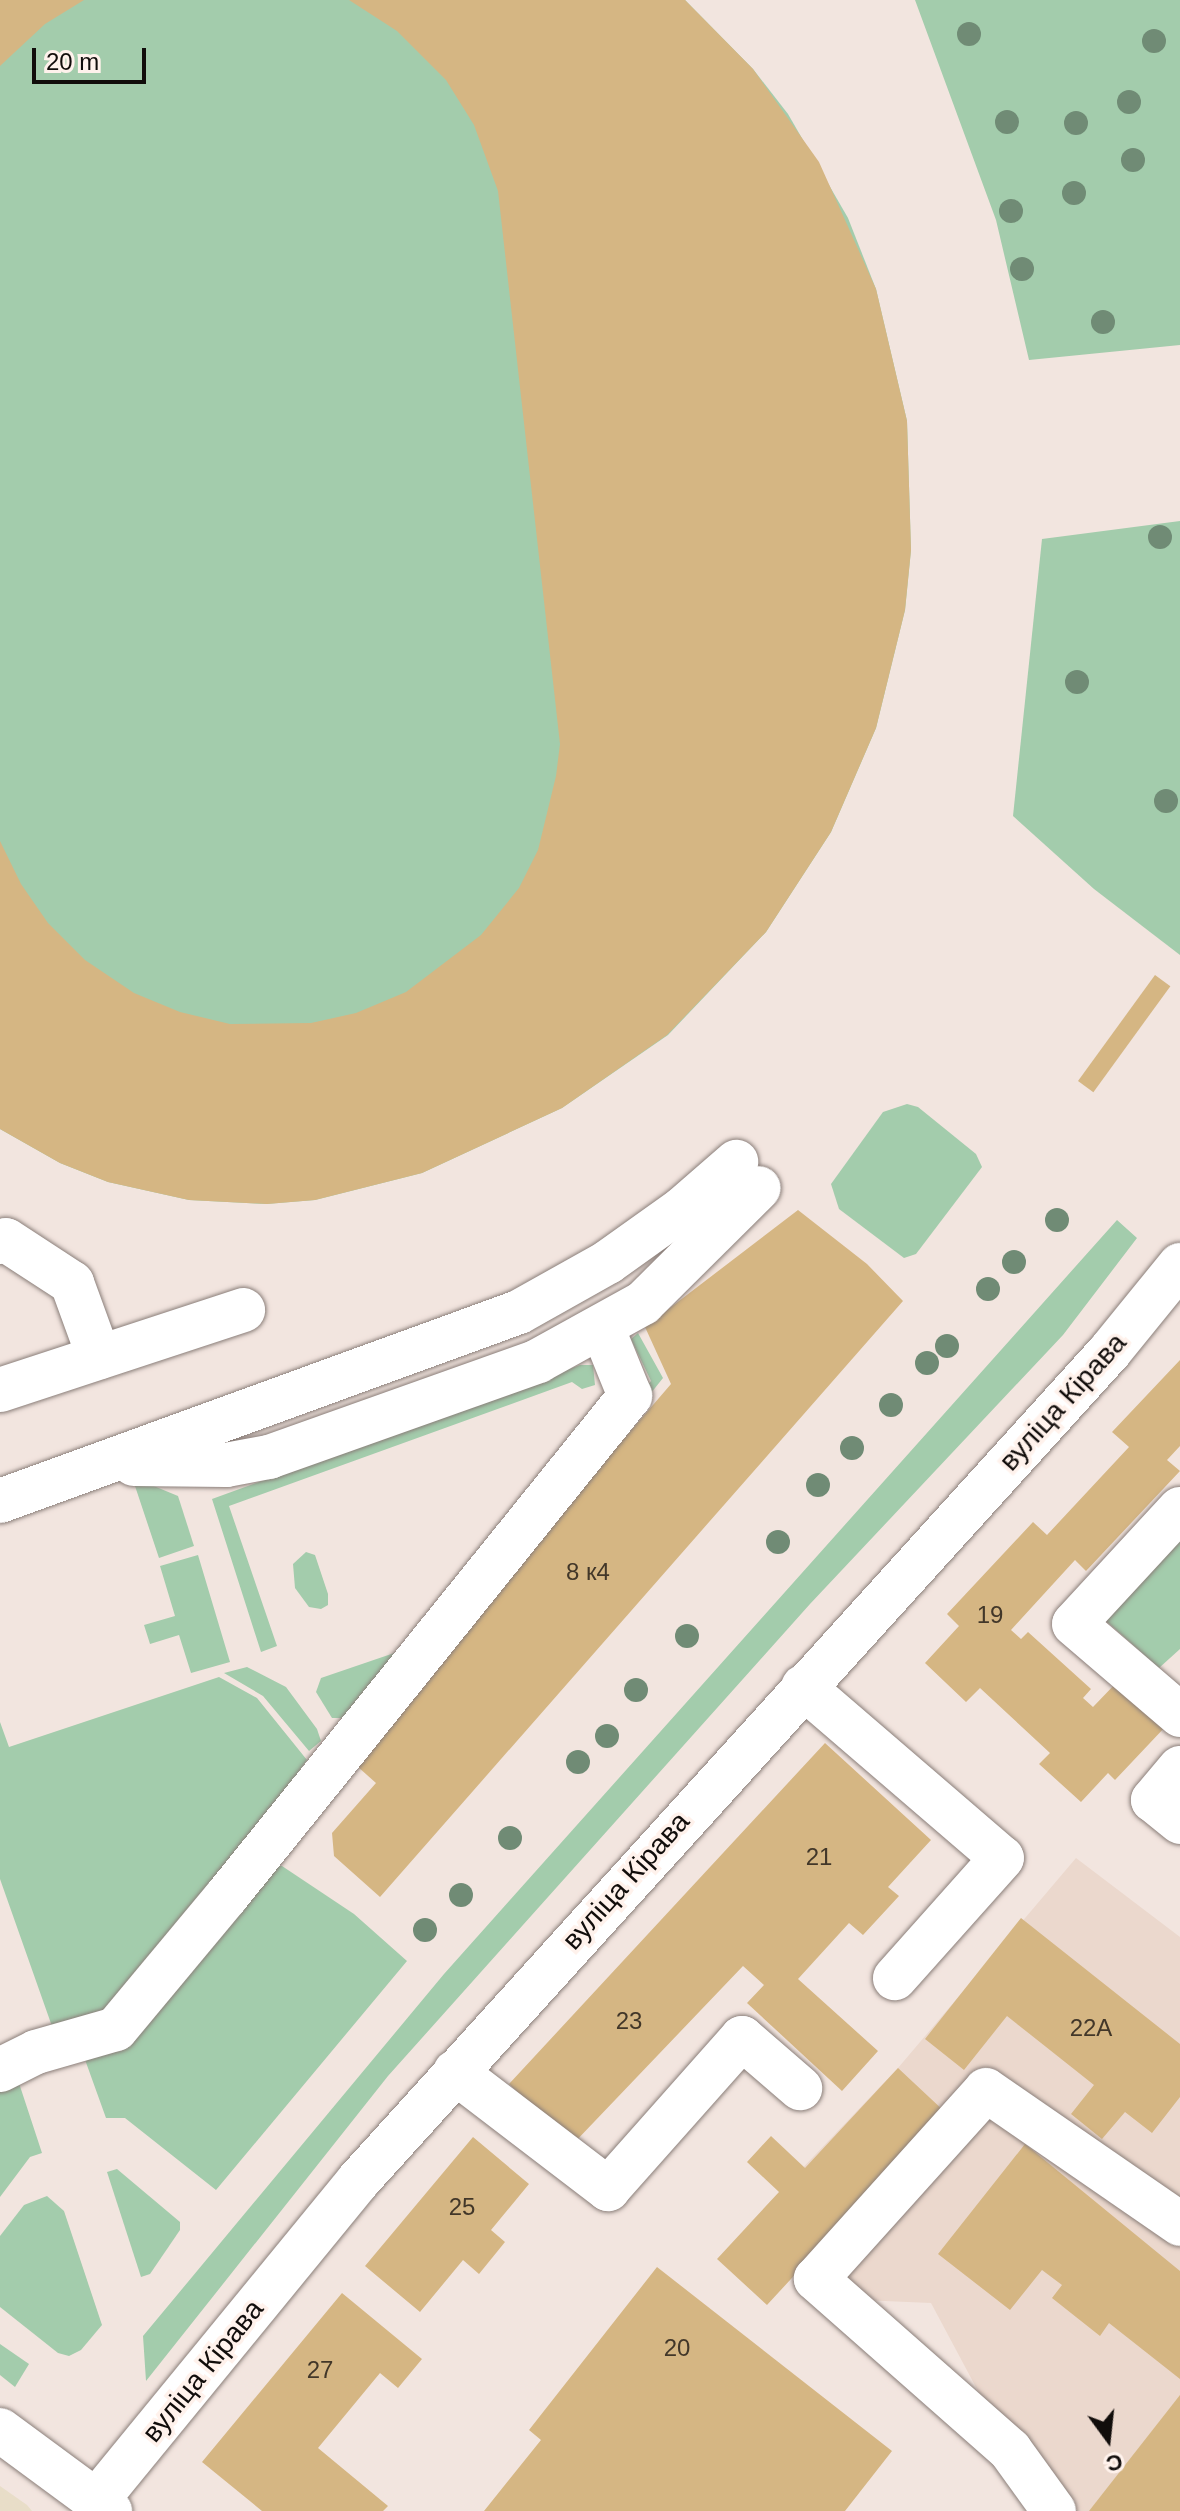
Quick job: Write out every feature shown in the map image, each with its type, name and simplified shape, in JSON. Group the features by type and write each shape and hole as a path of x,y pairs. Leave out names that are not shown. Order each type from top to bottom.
{"main road":[{"path":"0,1501 519,1312 608,1262 682,1209 747,1175 643,1303 538,1361 269,1457 226,1465 108,1464"},
{"path":"0,1242 6,1240 72,1283 99,1357"},
{"name":"вуліца Кірава","path":"99,2507 358,2181 1110,1351 1180,1265"},
{"path":"0,1390 243,1310"},
{"path":"0,2070 36,2052 116,2029 226,1897 630,1396 602,1327"},
{"path":"1180,1509 1074,1624 1180,1715"},
{"path":"803,1687 1002,1858 895,1978"},
{"path":"1180,1768 1153,1800 1180,1822"},
{"path":"455,2072 608,2189 742,2038 800,2088"},
{"path":"1054,2511 1010,2450 816,2279 986,2090 1180,2224"},
{"path":"0,2430 99,2507"}],"shaded area":[{"path":"1076,1858 1180,1937 1180,2511 1042,2511 931,2303 838,2299 750,2223 898,2068"},
{"path":"0,2486 27,2505 32,2511 0,2511"}],"green space":[{"path":"0,0 685,0 753,69 788,114 848,218 876,289 907,421 911,550 905,610 876,728 831,832 766,932 668,1035 562,1108 422,1173 315,1200 266,1204 189,1200 108,1182 60,1163 0,1129"},
{"path":"915,0 1180,0 1180,345 1029,360 996,220"},
{"path":"1180,521 1180,955 1094,889 1013,816 1042,539"},
{"path":"907,1104 918,1107 976,1154 982,1167 916,1254 904,1258 839,1209 831,1184 883,1112"},
{"path":"1117,1220 1137,1238 1063,1335 810,1604 388,2076 146,2381 143,2336 444,1974"},
{"path":"638,1333 663,1378 608,1447 604,1440 651,1381 631,1339"},
{"path":"580,1365 593,1365 595,1385 582,1389 572,1382 229,1506 277,1646 261,1652 212,1499"},
{"path":"132,1477 178,1496 194,1546 159,1558"},
{"path":"1180,1539 1180,1649 1159,1668 1105,1620"},
{"path":"306,1552 315,1555 328,1594 328,1605 321,1609 309,1607 295,1588 293,1564"},
{"path":"198,1555 230,1662 191,1673 179,1635 150,1644 144,1625 175,1616 160,1566"},
{"path":"403,1650 345,1718 332,1718 316,1692 321,1678"},
{"path":"247,1667 286,1687 317,1729 321,1741 309,1751 263,1696 224,1673"},
{"path":"219,1677 257,1698 307,1760 215,1888 119,2004 54,2032 0,1879 0,1722 9,1747"},
{"path":"269,1864 282,1866 354,1914 407,1961 216,2190 125,2118 106,2118 79,2043"},
{"path":"17,2077 42,2153 30,2157 0,2197 0,2084"},
{"path":"117,2169 180,2222 180,2230 150,2274 141,2277 107,2172"},
{"path":"47,2196 64,2211 102,2325 81,2350 69,2356 58,2353 0,2307 0,2236 24,2205"},
{"path":"0,2344 29,2364 15,2387 0,2375"}],"building":[{"path":"0,0 84,0 45,24 0,66"},
{"path":"349,0 685,0 753,69 819,162 876,289 907,421 911,550 905,610 876,728 831,832 766,932 667,1035 562,1108 422,1173 315,1200 267,1204 189,1200 108,1182 60,1163 0,1129 0,841 21,884 48,923 85,960 134,993 180,1012 230,1024 311,1023 356,1013 406,992 481,935 519,888 538,850 556,776 560,744 498,191 474,125 446,80 397,31"},
{"path":"1155,975 1170,986 1093,1092 1078,1081"},
{"path":"798,1210 867,1264 903,1301 380,1897 334,1856 332,1833 376,1783 349,1759 671,1384 645,1327"},
{"path":"1180,1360 1180,1446 1167,1460 1180,1471 1086,1571 1075,1560 1011,1630 1021,1639 1028,1632 1091,1689 1083,1698 1093,1707 1118,1681 1166,1726 1115,1780 1108,1773 1081,1802 1039,1764 1050,1753 980,1688 966,1702 925,1663 959,1626 947,1614 1033,1522 1047,1535 1129,1447 1112,1432"},
{"path":"825,1743 931,1840 888,1887 899,1896 863,1935 849,1923 798,1979 878,2051 842,2091 747,2003 764,1985 743,1966 573,2144 509,2084"},
{"path":"1021,1918 1180,2044 1180,2097 1152,2133 1125,2112 1102,2139 1071,2114 1094,2085 1007,2016 964,2070 925,2039"},
{"path":"898,2068 945,2112 767,2305 717,2259 779,2192 747,2162 771,2136 805,2168"},
{"path":"473,2137 529,2184 491,2230 505,2242 479,2274 463,2260 420,2312 365,2266"},
{"path":"1025,2144 1180,2271 1180,2379 1109,2323 1100,2336 1052,2298 1062,2285 1042,2270 1010,2310 938,2254"},
{"path":"657,2267 892,2451 845,2511 484,2511 541,2440 529,2430"},
{"path":"342,2293 422,2359 398,2388 380,2373 318,2448 388,2506 383,2511 262,2511 202,2462"},
{"path":"1180,2395 1180,2511 1089,2511"}]}
